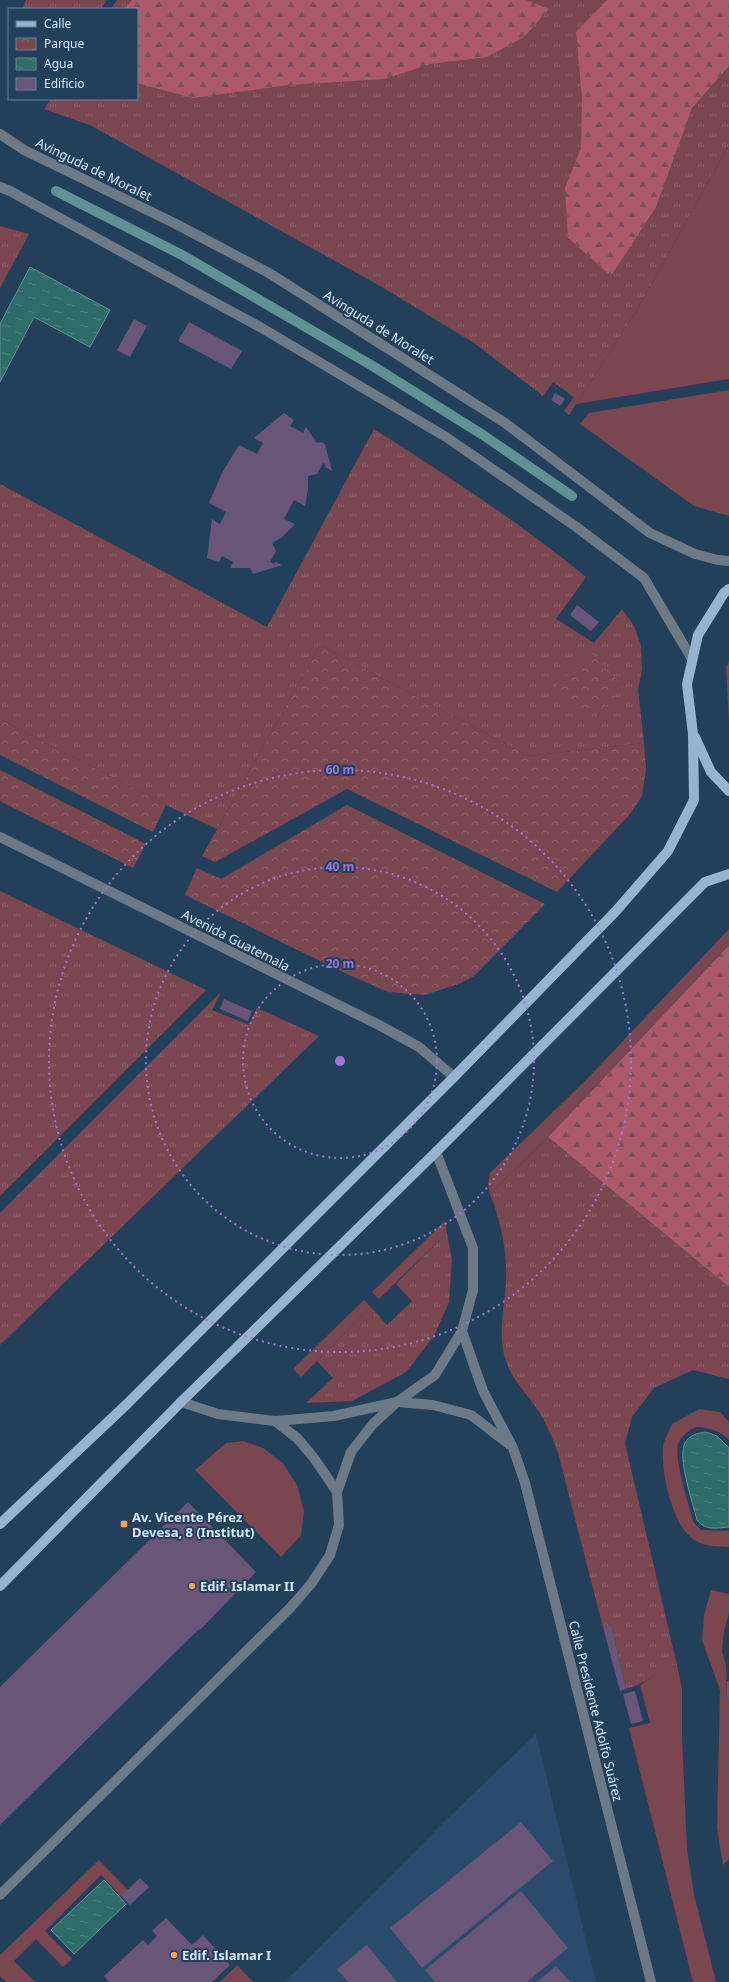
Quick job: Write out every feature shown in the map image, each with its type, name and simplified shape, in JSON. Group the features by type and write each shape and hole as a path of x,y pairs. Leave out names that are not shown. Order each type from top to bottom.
{"main road":[{"path":"0,1524 127,1404 454,1077 616,911 668,851 694,800 693,734 687,684 692,659 698,635 724,593 729,589"},
{"path":"693,734 711,772 729,791"},
{"path":"0,1586 181,1402 436,1152 705,882 729,874"}],"street":[{"name":"Avinguda de Moralet","path":"0,134 24,150 174,223 276,278 505,423 650,533 696,554 718,560 729,561"},
{"path":"0,187 260,326 452,441 575,526 644,578 692,659"},
{"name":"Avenida Guatemala","path":"0,837 379,1025 419,1047 454,1077"},
{"path":"0,1894 280,1618 306,1590 330,1555 339,1525 337,1492 351,1452 372,1424 397,1402 435,1375 462,1332 473,1290 473,1248 436,1152"},
{"name":"Calle Presidente Adolfo Suárez","path":"462,1332 483,1391 513,1448 525,1483 651,1982"},
{"path":"181,1402 218,1414 275,1421 334,1416 397,1402 433,1405 471,1415 513,1448"},
{"path":"275,1421 297,1438 314,1458 337,1492"}],"shaded area":[{"path":"536,1734 596,1982 285,1982 447,1819"}],"green space":[{"path":"26,0 107,0 102,8 22,8"},
{"path":"117,0 729,0 729,145 637,310 569,415 564,411 574,397 553,382 543,396 474,343 382,287 90,125 44,109 50,100 138,100 138,8 112,8"},
{"path":"132,0 526,0 549,9 524,37 487,57 430,64 385,79 289,85 193,98 138,83 138,8 126,8"},
{"path":"607,0 729,0 729,66 692,108 656,207 611,276 568,238 565,188 581,148 582,98 576,32"},
{"path":"729,145 729,379 576,404 637,310"},
{"path":"0,226 29,234 0,288"},
{"path":"729,390 729,516 694,506 580,424 589,413"},
{"path":"374,429 508,518 586,577 556,619 594,643 622,609 634,626 641,646 642,669 638,690 644,743 528,756 320,645 217,829 166,805 0,719 0,484 267,627"},
{"path":"320,645 528,756 644,743 646,769 642,796 630,814 557,892 347,789 215,862 202,856"},
{"path":"590,652 624,686 590,721 556,686"},
{"path":"729,661 729,723 726,667"},
{"path":"0,719 166,805 153,832 0,755"},
{"path":"0,770 146,844 133,868 0,801"},
{"path":"347,805 545,904 474,976 461,983 425,995 388,992 347,974 185,895 197,868 221,879"},
{"path":"0,891 206,990 0,1196"},
{"path":"729,929 729,945 548,1137 490,1194 488,1185 490,1173 587,1079"},
{"path":"729,945 729,1287 548,1137"},
{"path":"221,992 212,1010 249,1025 257,1008 319,1036 0,1345 0,1213"},
{"path":"548,1137 729,1287 729,1379 693,1370 654,1388 632,1417 625,1443 677,1665 640,1684 626,1689 611,1625 603,1627 558,1453 544,1420 511,1372 503,1351 502,1321 506,1269 500,1225 490,1194"},
{"path":"445,1221 447,1233 379,1299 372,1292"},
{"path":"447,1233 452,1260 449,1302 434,1336 406,1372 352,1401 306,1403 333,1378 317,1361 371,1307 387,1325 412,1301 396,1284"},
{"path":"364,1300 371,1307 301,1377 293,1369"},
{"path":"699,1409 720,1412 729,1422 729,1440 719,1432 707,1428 696,1427 689,1431 681,1438 678,1444 677,1451 680,1471 694,1523 701,1530 729,1531 729,1547 710,1546 697,1542 686,1532 679,1522 674,1510 666,1484 663,1458 664,1441 672,1424"},
{"path":"243,1441 263,1448 283,1463 297,1485 304,1511 301,1535 281,1557 195,1470 226,1443"},
{"path":"711,1590 729,1594 729,1613 724,1631 722,1651 726,1666 727,1698 729,1698 729,1859 723,1865 717,1828 720,1690 702,1640 704,1615"},
{"path":"677,1665 682,1689 682,1738 687,1849 694,1895 716,1982 693,1982 629,1728 650,1723 640,1685 664,1669"},
{"path":"99,1860 128,1890 121,1896 101,1875 45,1931 72,1959 63,1967 36,1939 14,1961 35,1982 6,1982 0,1976 0,1955"},
{"path":"237,1965 253,1982 220,1982"}],"water":[{"path":"30,267 110,310 90,347 34,317 0,382 0,324"},
{"path":"706,1432 717,1436 729,1448 729,1527 716,1528 700,1524 697,1520 686,1481 683,1459 685,1443 691,1436"},
{"path":"104,1880 126,1904 74,1954 51,1930"}],"building":[{"path":"134,319 147,326 130,357 117,350"},
{"path":"189,322 242,351 231,369 178,341"},
{"path":"555,393 565,399 560,406 551,400"},
{"path":"284,413 294,420 290,426 303,433 306,427 317,443 321,442 325,444 332,471 325,467 326,465 323,463 317,474 308,476 308,489 305,506 294,500 284,519 295,524 281,538 272,543 276,551 270,562 274,564 275,562 282,565 253,574 250,568 230,568 233,562 222,556 219,562 207,558 212,519 220,524 226,512 209,503 222,473 239,445 257,454 263,443 254,438"},
{"path":"577,605 599,622 591,631 570,615"},
{"path":"224,999 252,1011 248,1021 220,1009"},
{"path":"188,1502 256,1572 201,1629 198,1630 0,1825 0,1687"},
{"path":"611,1625 626,1689 620,1691 603,1627"},
{"path":"727,1681 729,1681 729,1698 727,1698"},
{"path":"635,1691 643,1721 631,1724 623,1694"},
{"path":"521,1822 553,1861 422,1968 390,1928"},
{"path":"140,1878 149,1887 130,1905 121,1896"},
{"path":"521,1891 568,1948 528,1981 529,1982 435,1982 425,1970"},
{"name":"Edif. Islamar I","path":"166,1918 192,1945 203,1935 230,1965 212,1982 109,1982 104,1976 143,1940 148,1945 157,1936 152,1931"},
{"path":"367,1945 397,1982 348,1982 337,1969"},
{"path":"556,1966 570,1982 537,1982"}],"waterway":[{"path":"56,191 182,255 371,365 483,435 572,496"}],"place":[{"name":"Av. Vicente Pérez Devesa, 8 (Institut)","path":"124,1524"},
{"name":"Edif. Islamar II","path":"192,1586"},
{"name":"Edif. Islamar I","path":"174,1955"}]}
